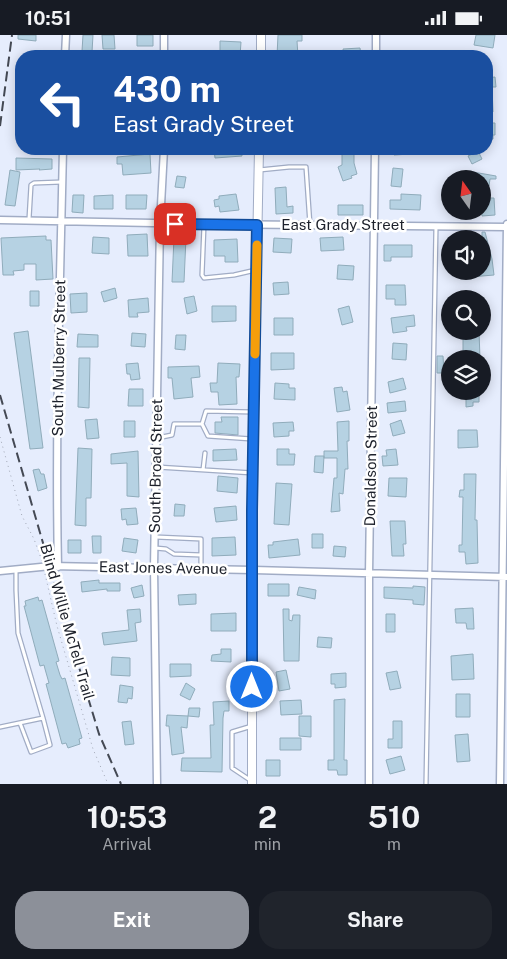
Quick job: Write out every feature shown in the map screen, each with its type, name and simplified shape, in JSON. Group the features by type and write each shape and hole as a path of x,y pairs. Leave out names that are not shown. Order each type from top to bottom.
{"street":[{"path":"65,50 66,35"},
{"path":"164,35 164,50"},
{"path":"261,35 261,50"},
{"path":"376,35 376,50"},
{"name":"South Mulberry Street","path":"58,567 57,408 63,155"},
{"name":"South Broad Street","path":"157,784 154,568 160,224 164,155"},
{"path":"252,783 253,473 259,155"},
{"name":"Donaldson Street","path":"369,784 369,574 375,155"},
{"name":"East Grady Street","path":"0,220 257,225 507,225"},
{"path":"500,784 505,577 507,225"},
{"name":"East Jones Avenue","path":"0,571 44,567 154,568 505,577"}],"lane":[{"path":"258,171 306,167 310,225"},
{"path":"29,221 31,185 34,183 62,182"},
{"path":"204,224 202,275 204,278 234,275 257,270"},
{"path":"426,784 436,226"},
{"path":"254,412 206,411 202,424 208,436 254,439"},
{"path":"157,438 172,435 174,424 202,424"},
{"path":"203,470 205,453"},
{"path":"156,467 253,473"},
{"path":"155,537 201,539 201,569"},
{"path":"155,548 166,549 174,554 201,555"},
{"path":"16,569 18,633 50,745 30,752 20,723"},
{"path":"0,727 42,718"},
{"path":"252,725 232,732 232,768 252,783"}],"path":[{"name":"Blind Willie McTell Trail","path":"0,437 22,516 34,539 44,567 60,636 93,749 108,784"}],"building":[{"path":"18,35 36,35 36,41 18,39"},
{"path":"83,35 93,35 92,50 82,50"},
{"path":"102,35 114,35 115,49 103,49"},
{"path":"137,35 153,35 153,46 137,46"},
{"path":"278,35 302,35 302,41 297,41 298,50 277,50"},
{"path":"476,35 495,35 493,48 474,45"},
{"path":"220,41 241,42 240,50 220,50"},
{"path":"360,48 360,50 343,50"},
{"path":"493,77 495,77 496,87 493,87"},
{"path":"493,123 495,123 495,135 493,135"},
{"path":"150,155 151,173 123,175 122,164 117,164 117,157"},
{"path":"215,155 242,156 215,158"},
{"path":"342,155 354,155 357,174 343,181 338,167 342,165"},
{"path":"480,155 482,159 472,164 468,156"},
{"path":"16,158 52,159 52,169 16,170"},
{"path":"393,168 403,169 401,187 391,186"},
{"path":"10,170 20,172 15,206 5,205"},
{"path":"491,175 496,176 496,179 491,179"},
{"path":"177,176 186,177 184,188 175,187"},
{"path":"286,187 287,207 293,206 293,213 276,214 275,188"},
{"path":"236,194 239,210 220,212 219,206 215,207 214,200 219,199 219,196"},
{"path":"401,194 421,195 420,210 390,209 390,200 401,200"},
{"path":"73,195 84,195 83,213 72,212"},
{"path":"113,195 113,209 94,209 94,196"},
{"path":"126,195 147,195 146,209 126,209"},
{"path":"491,198 494,198 495,215 491,215"},
{"path":"338,205 363,205 363,215 338,215"},
{"path":"147,234 148,256 128,256 127,235"},
{"path":"46,236 46,240 51,240 53,279 36,280 36,264 24,264 24,270 13,271 14,275 3,275 1,238"},
{"path":"93,237 109,238 109,254 92,253"},
{"path":"343,237 344,250 321,251 320,238"},
{"path":"174,238 186,238 184,282 172,282"},
{"path":"274,238 292,239 291,253 273,252"},
{"path":"237,239 238,262 225,262 225,256 214,256 214,240"},
{"path":"384,245 412,245 412,257 391,257 391,261 384,261"},
{"path":"491,255 492,259 494,275 491,275"},
{"path":"338,265 354,266 353,280 337,279"},
{"path":"288,282 289,294 274,295 273,283"},
{"path":"386,285 405,285 406,305 395,305 395,299 386,299"},
{"path":"115,288 117,298 104,302 101,292"},
{"path":"30,291 39,291 39,306 30,306"},
{"path":"87,293 87,312 71,313 70,294"},
{"path":"194,296 197,311 187,314 184,298"},
{"path":"148,298 149,312 137,313 138,317 129,317 128,300"},
{"path":"212,306 236,306 236,321 212,322"},
{"path":"349,306 353,322 342,325 338,309"},
{"path":"414,315 415,326 406,327 407,331 393,333 391,318"},
{"path":"274,318 293,318 293,335 274,335"},
{"path":"28,331 43,448 30,449 14,333"},
{"path":"132,333 146,334 145,347 131,346"},
{"path":"78,334 98,335 98,347 77,347"},
{"path":"176,335 186,335 185,350 175,349"},
{"path":"463,340 479,340 480,350 463,350"},
{"path":"393,343 407,344 406,360 392,359"},
{"path":"271,353 294,353 294,369 271,370"},
{"path":"437,356 441,356 441,373 437,373"},
{"path":"79,358 90,358 89,408 78,407"},
{"path":"138,363 140,379 131,380 130,374 127,374 126,364"},
{"path":"218,363 240,364 239,377 236,377 237,404 219,405 218,392 211,392 210,383 217,383"},
{"path":"199,366 200,377 191,378 193,397 174,399 172,378 168,378 168,367"},
{"path":"403,378 406,389 390,393 388,382"},
{"path":"275,383 289,384 289,388 295,388 295,400 274,399"},
{"path":"342,387 343,392 347,391 350,410 337,412 334,388"},
{"path":"129,389 143,389 143,406 128,406"},
{"path":"466,400 479,400 479,402 473,402 473,406 466,407"},
{"path":"405,401 406,411 388,413 387,403"},
{"path":"221,417 238,417 238,435 215,433 215,422 222,422"},
{"path":"97,419 99,438 87,439 85,420"},
{"path":"401,420 405,433 393,436 390,424"},
{"path":"124,421 135,421 135,437 124,437"},
{"path":"349,421 349,441 347,441 348,469 345,469 343,494 339,493 340,511 331,512 334,478 337,478 337,458 324,458 324,451 338,451 337,422"},
{"path":"293,422 294,431 289,431 289,436 274,437 273,423"},
{"path":"458,430 477,430 478,447 458,448"},
{"path":"78,448 92,449 91,498 86,498 86,526 75,525"},
{"path":"236,449 237,460 213,461 213,450"},
{"path":"277,449 289,449 289,454 295,454 294,465 277,465"},
{"path":"396,449 398,465 383,466 382,456 387,456 386,450"},
{"path":"138,451 139,497 127,496 127,463 111,464 111,454"},
{"path":"315,456 324,456 323,473 314,472"},
{"path":"39,469 41,474 44,474 47,488 38,491 33,470"},
{"path":"464,474 476,474 475,520 477,520 478,563 466,564 465,552 459,552 459,545 462,545 463,497 459,497 460,490 464,490"},
{"path":"218,476 238,478 237,493 217,491"},
{"path":"389,478 407,478 406,497 388,496"},
{"path":"276,483 292,484 289,525 274,524"},
{"path":"175,504 185,505 184,516 174,516"},
{"path":"236,506 237,520 216,522 214,508"},
{"path":"136,508 138,524 127,525 126,519 122,520 121,509"},
{"path":"390,521 405,521 406,544 403,544 404,556 392,556"},
{"path":"312,534 323,534 323,548 312,548"},
{"path":"92,536 101,536 101,553 93,553"},
{"path":"235,537 236,555 212,556 212,538"},
{"path":"124,538 138,540 136,553 122,551"},
{"path":"298,539 300,555 269,558 268,545 273,545 273,542"},
{"path":"68,540 81,540 81,553 68,553"},
{"path":"334,546 346,547 345,557 333,556"},
{"path":"99,580 99,583 120,583 120,591 107,591 107,589 82,592 81,582"},
{"path":"268,584 289,584 289,596 268,596"},
{"path":"142,585 144,596 134,598 131,588"},
{"path":"413,586 425,587 424,605 413,604 413,600 384,598 384,587 413,588"},
{"path":"299,587 316,590 315,599 297,595"},
{"path":"196,594 196,604 179,605 178,595"},
{"path":"38,597 39,601 42,600 59,661 56,662 62,679 65,678 82,738 79,739 80,744 68,748 66,743 62,744 46,684 49,683 44,665 40,666 24,606 26,606 25,601"},
{"path":"473,608 474,629 467,629 466,623 456,623 455,609"},
{"path":"140,609 141,622 135,623 137,641 104,645 102,633 129,630 127,610"},
{"path":"283,609 289,609 289,620 292,621 293,615 300,615 299,661 284,661"},
{"path":"236,613 236,631 211,631 211,614"},
{"path":"386,614 395,614 395,632 386,632"},
{"path":"318,637 332,638 331,648 317,647"},
{"path":"221,649 231,649 231,662 211,661 212,655 221,654"},
{"path":"473,654 474,679 452,680 451,656"},
{"path":"112,657 130,658 130,676 111,675"},
{"path":"170,664 191,664 191,676 170,677"},
{"path":"286,670 290,689 279,691 276,672"},
{"path":"397,671 401,688 390,690 386,673"},
{"path":"346,673 346,687 335,688 335,684 331,684 331,674"},
{"path":"186,683 195,689 190,700 180,695"},
{"path":"120,685 133,687 132,699 128,698 127,703 118,702"},
{"path":"456,694 470,694 470,717 456,717"},
{"path":"345,699 344,760 347,760 347,775 338,775 337,770 328,770 328,760 334,760 334,700"},
{"path":"301,700 302,714 281,715 280,701"},
{"path":"229,701 229,711 224,711 223,718 222,772 181,771 182,758 211,758 210,725 214,725 213,702"},
{"path":"189,708 200,708 199,717 188,716"},
{"path":"167,715 188,716 187,728 181,727 184,753 172,755 169,726 166,726"},
{"path":"299,716 311,716 311,737 299,736"},
{"path":"131,721 134,744 125,745 122,722"},
{"path":"393,721 402,721 402,748 388,748 388,739 393,739"},
{"path":"468,734 470,761 457,762 455,735"},
{"path":"280,738 301,738 301,750 280,750"},
{"path":"401,756 405,770 390,774 386,760"},
{"path":"266,760 280,760 280,776 266,776"}],"railway":[{"path":"0,126 12,35"},
{"path":"0,395 99,734 121,784"}],"slow traffic":[{"path":"255,354 257,245"}],"route":[{"path":"175,224 257,225 252,511 252,687"}]}
